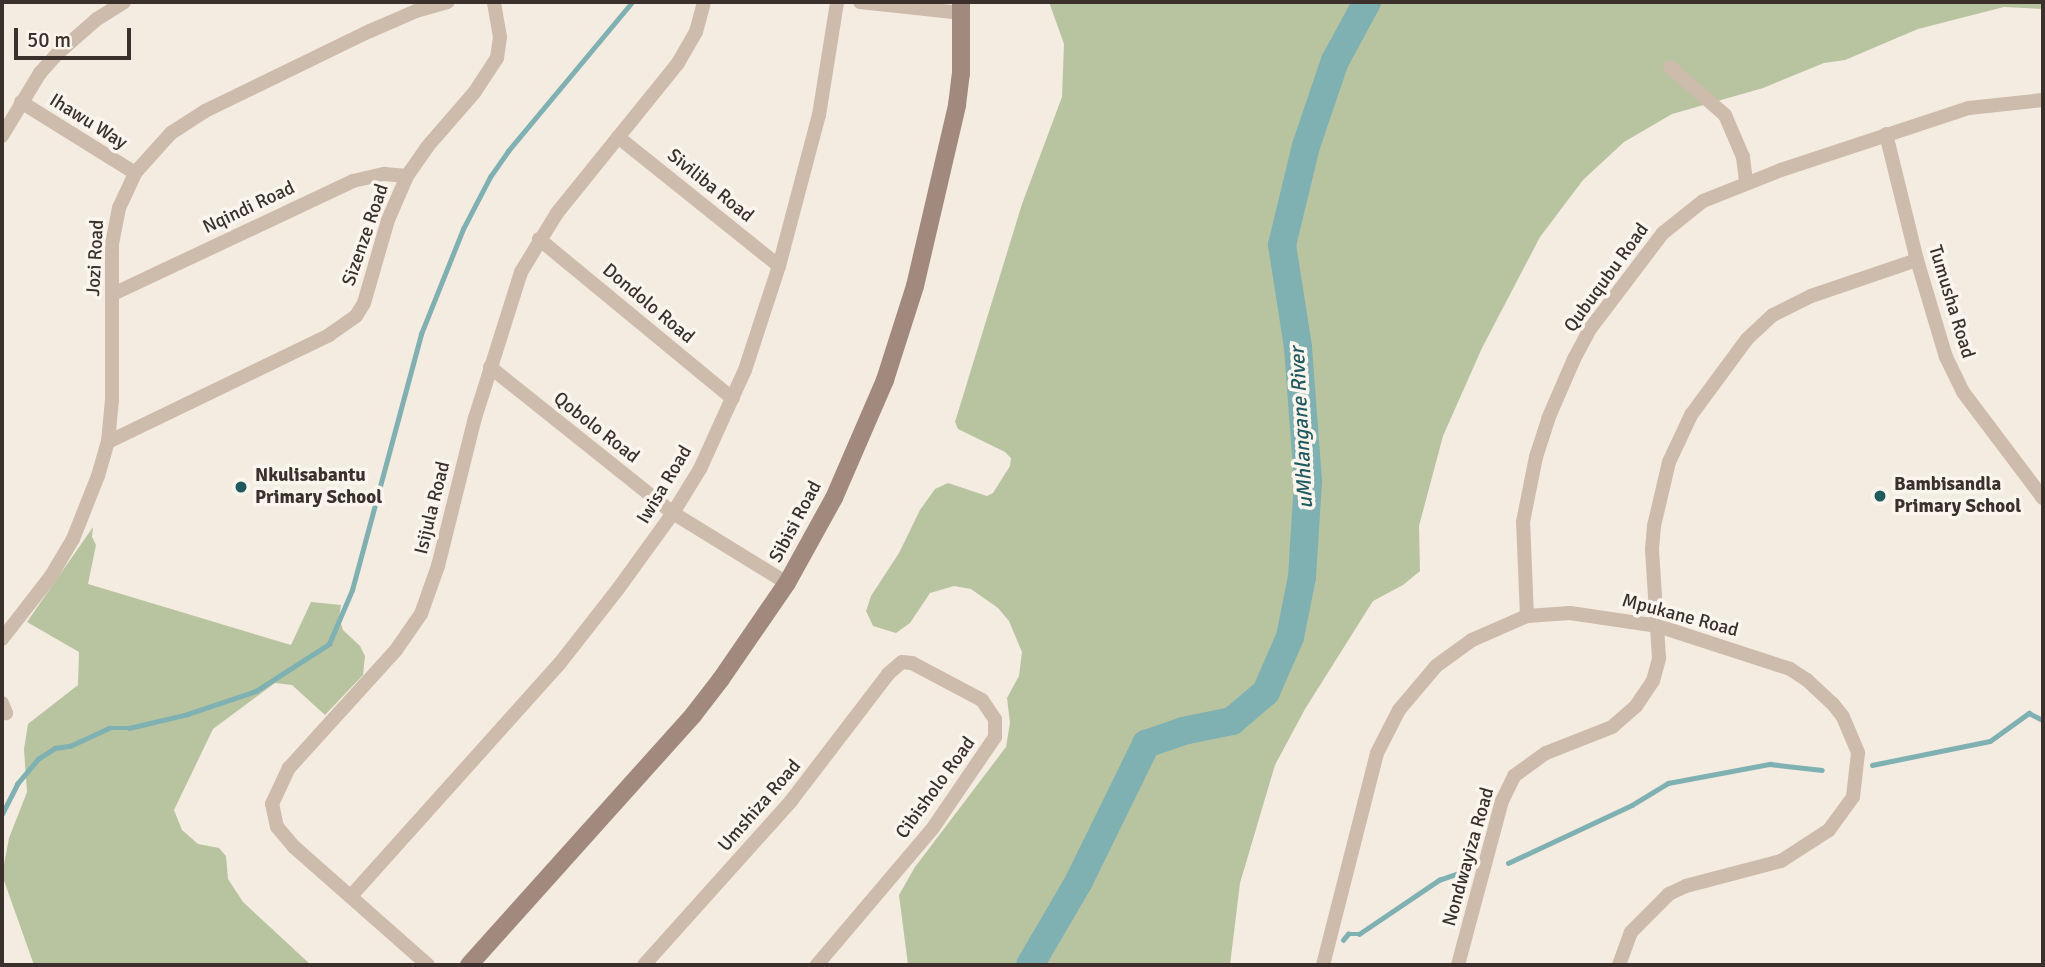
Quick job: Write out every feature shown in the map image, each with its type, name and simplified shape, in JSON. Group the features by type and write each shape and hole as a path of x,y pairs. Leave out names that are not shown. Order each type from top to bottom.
{"street":[{"path":"2,136 21,103 57,54 82,31 124,2"},
{"name":"Jozi Road","path":"2,639 51,576 73,539 89,505 108,442 114,228 119,208 135,173 166,138 205,111 370,31 416,11 448,2"},
{"name":"Sizenze Road","path":"108,442 343,328 364,303 382,236 407,176 426,147 493,67 500,37 494,2"},
{"name":"Isijula Road","path":"428,965 285,838 277,827 272,804 289,768 396,650 421,614 438,566 490,368 515,287 539,239 683,56 696,32 704,2"},
{"name":"Iwisa Road","path":"351,896 560,663 673,513 700,469 733,399 761,326 779,266 819,115 837,2"},
{"path":"860,2 961,7"},
{"name":"Sibisi Road","path":"469,965 694,714 787,583 851,461 897,349 915,286 957,105 961,74 961,7"},
{"path":"1670,67 1725,116 1743,157 1746,183"},
{"name":"Qubuqubu Road","path":"1527,616 1522,550 1528,491 1548,419 1574,359 1612,299 1663,233 1703,201 1746,183 1969,108 2043,100"},
{"name":"Ihawu Way","path":"21,103 135,173"},
{"name":"Tumusha Road","path":"1886,134 1939,337 1959,385 2043,498"},
{"name":"Siviliba Road","path":"618,137 779,266"},
{"name":"Nqindi Road","path":"113,294 353,181 384,174 407,176"},
{"name":"Dondolo Road","path":"539,239 733,399"},
{"name":"Nondwayiza Road","path":"1458,965 1502,801 1514,776 1546,753 1596,734 1626,716 1645,693 1657,668 1658,626 1652,549 1663,482 1683,429 1713,383 1752,333 1773,315 1811,296 1917,260"},
{"name":"Qobolo Road","path":"490,368 673,513 787,583"},
{"name":"Mpukane Road","path":"1323,965 1377,753 1399,709 1451,652 1527,616 1570,613 1658,626 1772,661 1807,680 1833,704 1853,738 1858,753 1857,782 1843,813 1829,830 1804,848 1760,868 1686,886 1669,894 1631,932 1619,965"},
{"name":"Cibisholo Road","path":"817,965 933,828 995,737 995,719 982,700 920,666 902,662 896,665"},
{"name":"Umshiza Road","path":"644,965 791,801 896,665"}],"green space":[{"path":"1049,2 2043,2 2043,9 2004,7 1918,29 1845,60 1824,63 1763,88 1672,114 1624,142 1583,180 1540,237 1482,348 1443,436 1419,526 1420,571 1403,585 1373,601 1305,709 1275,765 1240,883 1230,965 908,965 899,895 915,867 1006,747 1010,723 1007,698 1019,676 1022,652 1009,621 998,608 971,589 954,586 930,593 910,623 896,633 873,626 866,611 871,596 935,489 948,483 987,496 993,493 1010,466 1011,458 1005,452 958,429 955,422 1022,204 1062,97 1064,44"},
{"path":"93,527 92,537 96,545 88,584 291,645 311,602 341,605 339,618 343,630 360,646 365,656 363,675 325,715 292,685 275,683 213,729 174,810 182,830 198,844 219,848 226,856 228,879 243,902 311,965 34,965 2,875 9,838 27,792 24,749 28,724 78,685 79,652 27,622"}],"waterway":[{"path":"2,814 17,784 38,759 55,748 70,746 109,728 129,728 188,714 256,691 329,644 352,590 421,334 463,229 490,177 508,151 632,2"},
{"name":"uMhlangane River","path":"1030,965 1079,881 1146,744 1183,731 1232,721 1266,692 1290,637 1302,577 1308,481 1298,347 1282,245 1306,146 1335,61 1367,2"},
{"path":"1872,765 1990,741 2029,713 2043,720"},
{"path":"1508,863 1632,805 1668,783 1770,764 1822,770"},
{"path":"1343,940 1348,934 1359,934 1439,880 1459,873"}],"place":[{"name":"Nkulisabantu Primary School","path":"241,487"},
{"name":"Bambisandla Primary School","path":"1880,496"}]}
